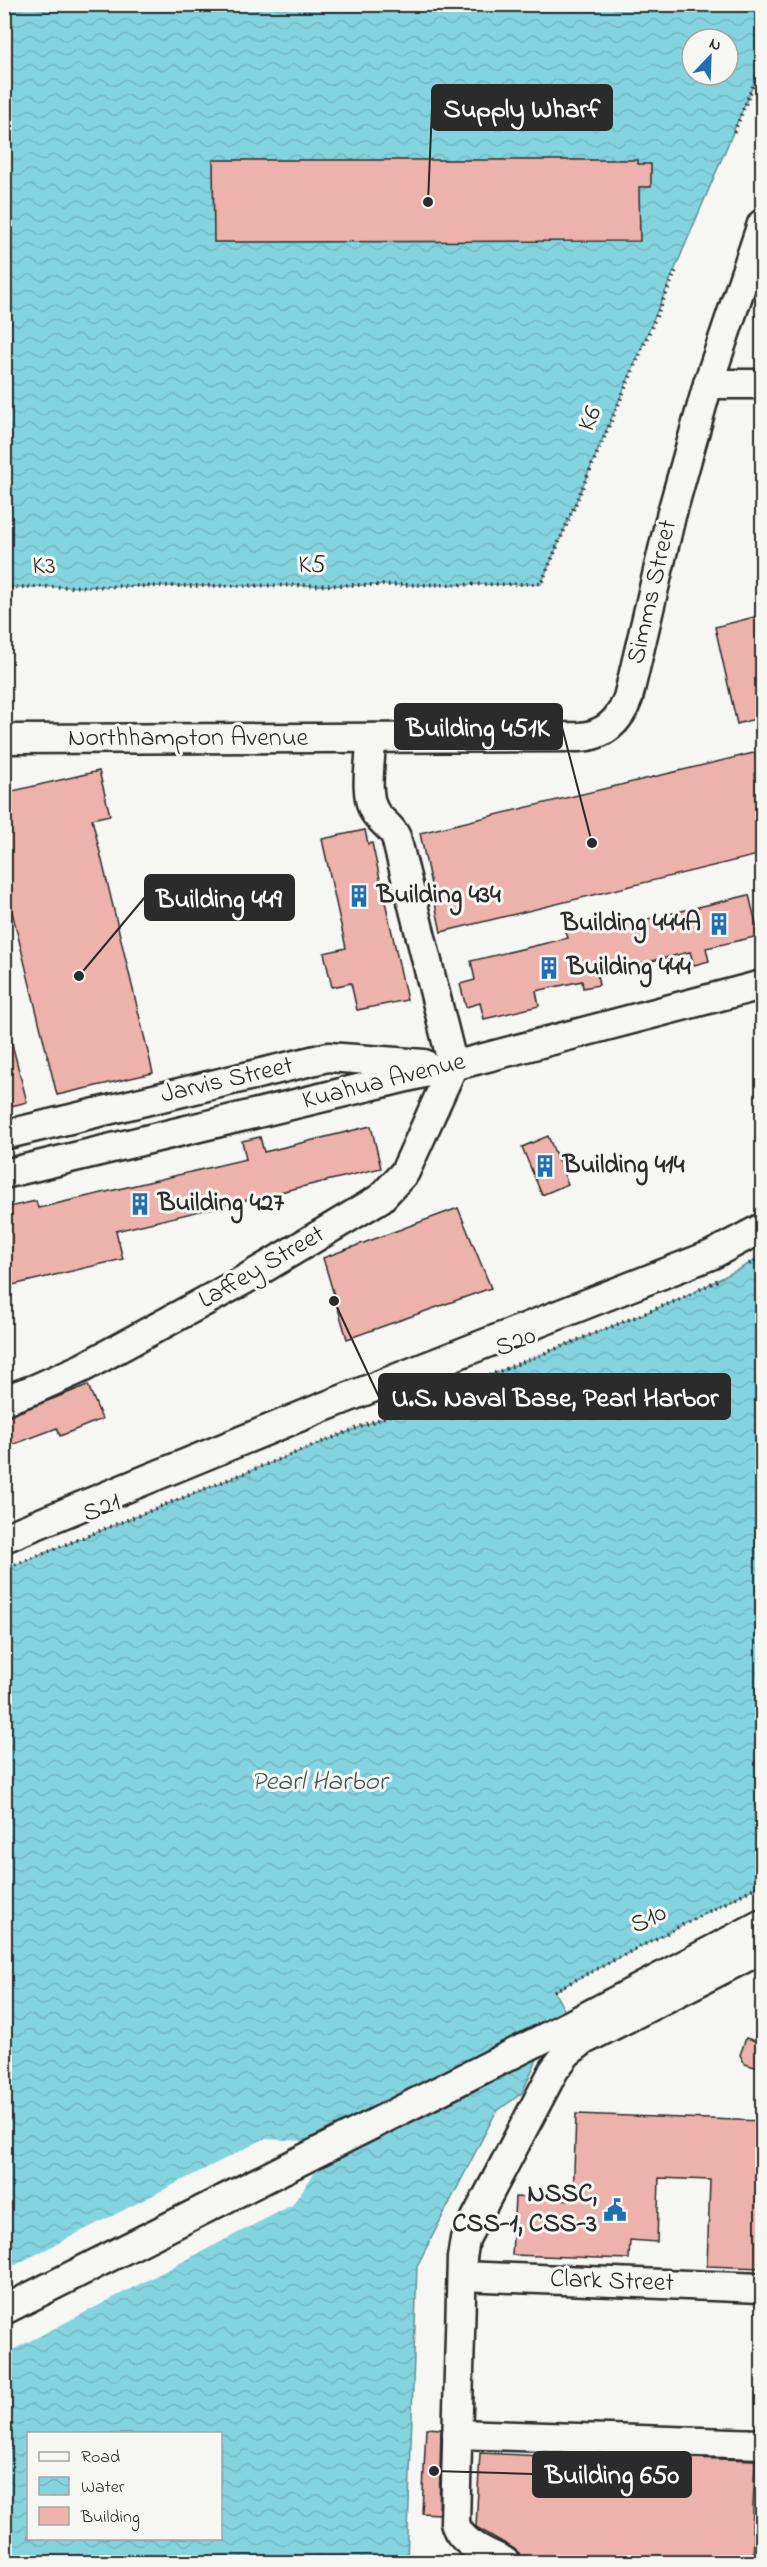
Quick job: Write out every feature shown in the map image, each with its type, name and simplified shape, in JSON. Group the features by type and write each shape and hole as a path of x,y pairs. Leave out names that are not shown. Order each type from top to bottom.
{"street":[{"name":"Simms Street","path":"371,739 586,737 607,728 618,718 628,698 671,516 708,384 762,224"},
{"path":"708,384 762,384"},
{"name":"Northhampton Avenue","path":"4,739 371,739"},
{"path":"371,739 371,803 377,816 389,826 396,837 453,1066"},
{"name":"Kuahua Avenue","path":"4,1174 453,1066 762,985"},
{"name":"Jarvis Street","path":"4,1135 328,1057 453,1066"},
{"name":"Laffey Street","path":"4,1400 35,1389 92,1363 244,1280 381,1198 405,1172 453,1066"},
{"path":"4,1538 321,1408 711,1255 762,1228"},
{"path":"4,2310 572,2024 762,1924"},
{"path":"504,2562 463,2538 456,2528 457,2434 465,2239 554,2070 567,2053 584,2040 762,1949"},
{"name":"Clark Street","path":"462,2276 762,2288"},
{"path":"457,2434 762,2444"}],"path":[{"path":"734,132 762,64"},
{"name":"K6","path":"541,584 677,268"},
{"name":"K5","path":"83,586 541,584"},
{"name":"K3","path":"4,587 83,586"},
{"path":"742,1267 762,1257"},
{"name":"S20","path":"214,1485 683,1298 723,1277"},
{"name":"S21","path":"4,1569 214,1485"},
{"name":"S10","path":"554,1991 762,1884"}],"water":[{"path":"4,5 762,5 762,64 541,584 5,587"},
{"name":"Pearl Harbor","path":"762,1257 762,1884 554,1991 578,2036 537,2059 522,2093 496,2112 417,2266 407,2562 5,2562 5,1569 683,1298"}],"pier":[{"path":"565,2009 578,2036 537,2059 323,2161 292,2205 5,2354 5,2270 264,2139 309,2141"}],"building":[{"path":"213,160 638,160 638,164 651,164 651,187 639,187 640,241 214,242"},
{"path":"762,615 762,717 737,724 715,627"},
{"path":"762,751 762,854 441,932 420,833"},
{"path":"99,771 110,815 92,819 153,1073 57,1095 4,879 4,793"},
{"name":"Building 434","path":"365,830 368,844 372,843 407,1000 357,1010 351,983 332,987 324,953 346,948 322,839"},
{"name":"Building 444","path":"749,895 759,936 706,948 709,961 694,965 690,952 597,974 599,985 583,988 582,981 536,991 539,1006 484,1019 480,1003 466,1007 460,984 475,980 471,961 568,938 566,932 588,927 589,933"},
{"path":"10,1036 27,1102 4,1108 4,1037"},
{"name":"Building 427","path":"371,1126 381,1168 116,1231 123,1259 4,1287 4,1208 36,1201 38,1208 246,1159 242,1141 260,1137 264,1152"},
{"name":"Building 414","path":"548,1136 568,1184 542,1195 522,1147"},
{"path":"458,1208 491,1288 347,1339 323,1258"},
{"path":"88,1385 102,1419 60,1436 57,1428 4,1448 4,1418"},
{"path":"746,2038 762,2043 762,2063 755,2067 745,2064 740,2055"},
{"name":"NSSC, CSS-1, CSS-3","path":"576,2114 762,2121 762,2268 707,2266 710,2180 659,2178 657,2242 630,2240 629,2259 512,2255 515,2197 573,2200"},
{"path":"426,2428 441,2429 439,2514 422,2513"},
{"path":"480,2453 582,2458 582,2455 755,2460 753,2562 522,2562 519,2553 513,2548 476,2527"}],"place":[{"name":"Supply Wharf","path":"428,202"},
{"name":"Building 451K","path":"592,843"},
{"name":"Building 434","path":"359,896"},
{"name":"Building 444A","path":"719,924"},
{"name":"Building 444","path":"549,968"},
{"name":"Building 449","path":"79,976"},
{"name":"Building 414","path":"545,1166"},
{"name":"Building 427","path":"140,1204"},
{"name":"U.S. Naval Base, Pearl Harbor","path":"334,1301"},
{"name":"NSSC, CSS-1, CSS-3","path":"615,2210"},
{"name":"Building 650","path":"434,2471"}]}
